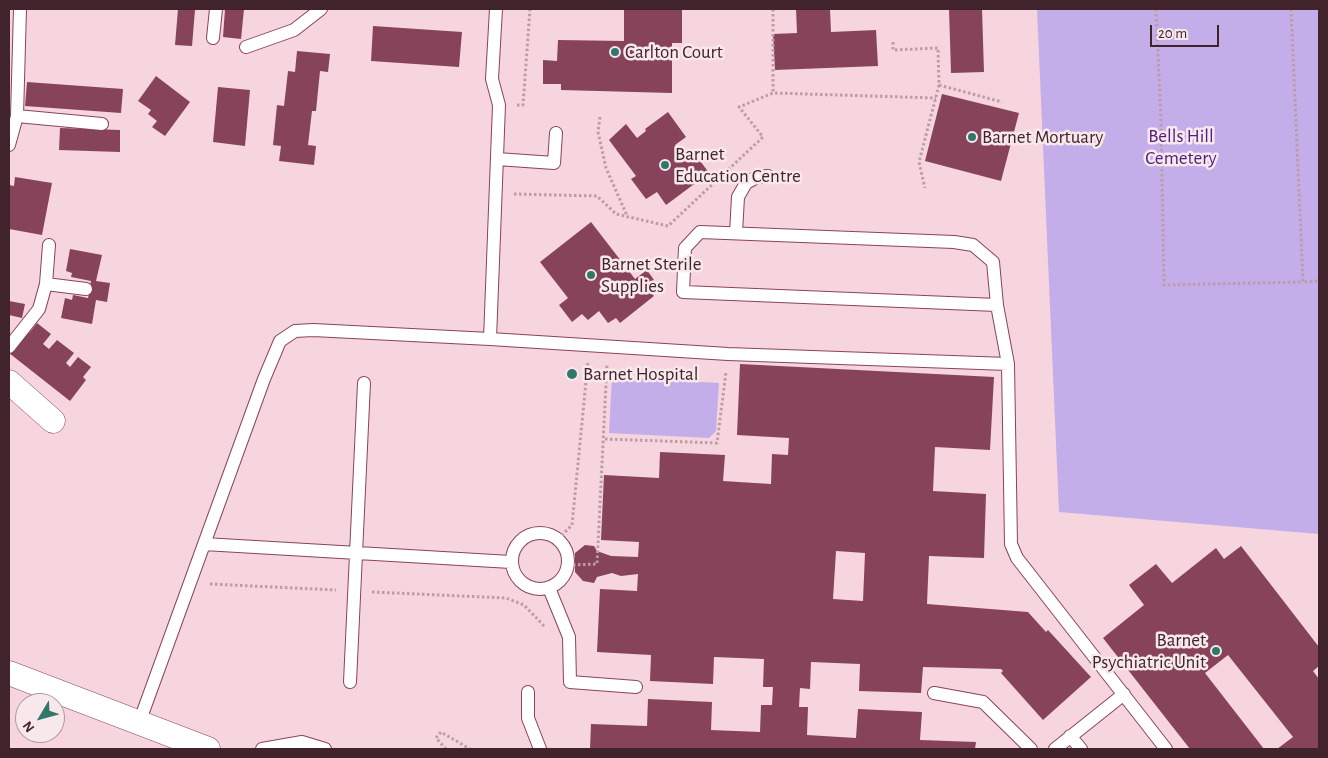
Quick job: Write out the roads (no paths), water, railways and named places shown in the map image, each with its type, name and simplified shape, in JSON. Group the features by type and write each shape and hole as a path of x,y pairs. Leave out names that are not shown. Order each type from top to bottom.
{"street":[{"path":"9,382 53,421"},
{"path":"9,673 208,749"}],"lane":[{"path":"9,144 17,116 20,9"},
{"path":"213,38 216,9"},
{"path":"246,47 294,30 321,9"},
{"path":"490,339 499,105 492,80 496,9"},
{"path":"17,116 102,124"},
{"path":"497,159 554,164 556,133"},
{"path":"736,233 738,197 746,183 757,177 768,176"},
{"path":"997,305 683,292 685,248 700,232 954,242 973,246 993,262 997,305 1008,364 1011,544 1017,558 1124,694 1164,749"},
{"path":"9,347 39,309 46,284 50,246"},
{"path":"46,284 86,289"},
{"path":"139,723 280,341 295,331 312,330 490,339 728,354 1008,364"},
{"path":"350,682 364,383"},
{"path":"532,533 550,534 558,539 567,555 568,564 562,579 549,588 531,588 517,578 511,562 516,544 532,533"},
{"path":"204,544 511,562"},
{"path":"549,588 569,637 570,682 636,687"},
{"path":"528,692 528,718 540,749"},
{"path":"934,693 983,702 1028,749 1031,749"},
{"path":"1054,749 1124,694"},
{"path":"1070,736 1081,749"},
{"path":"262,749 302,742 325,749"}],"place":[{"name":"Carlton Court","path":"615,52"},
{"name":"Barnet Mortuary","path":"972,137"},
{"name":"Barnet Education Centre","path":"665,165"},
{"name":"Barnet Sterile Supplies","path":"591,275"},
{"name":"Barnet Hospital","path":"572,374"},
{"name":"Barnet Psychiatric Unit","path":"1216,651"}],"park label":[{"name":"Bells Hill Cemetery","path":"1181,147"}]}
